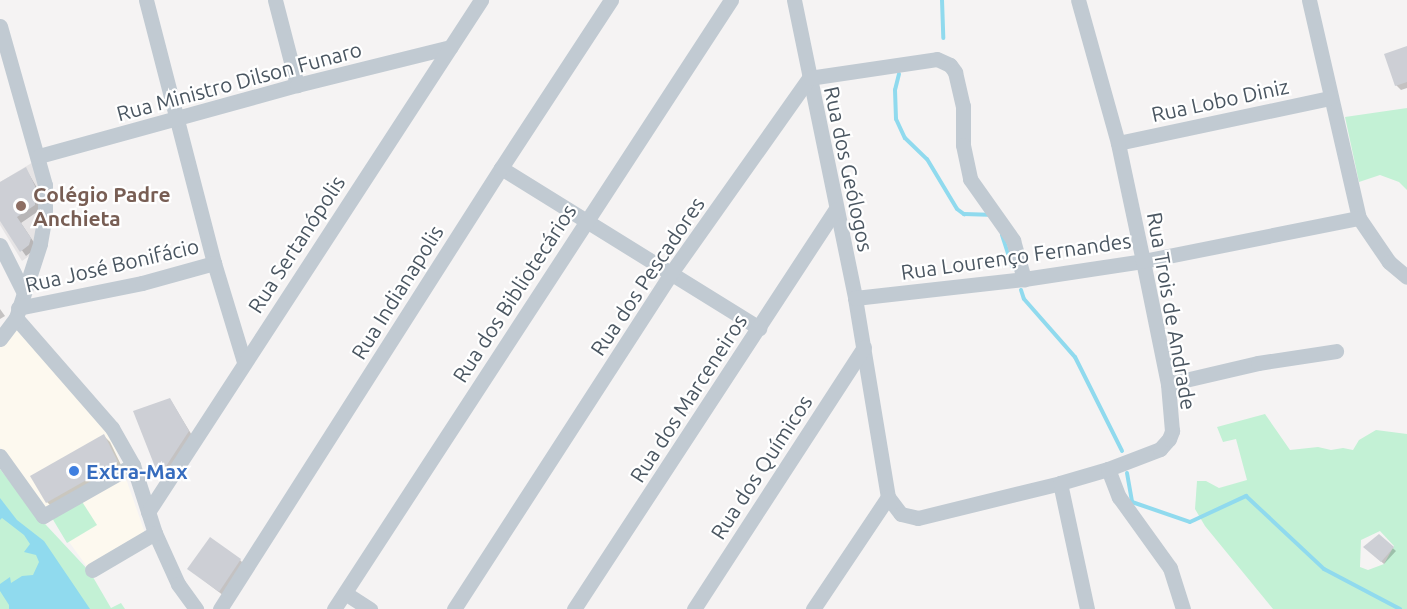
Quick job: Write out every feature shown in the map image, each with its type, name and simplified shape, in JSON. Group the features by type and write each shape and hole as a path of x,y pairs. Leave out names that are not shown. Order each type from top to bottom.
{"street":[{"path":"146,0 214,263 244,362"},
{"path":"275,0 297,85"},
{"name":"Rua Indianapolis","path":"220,609 611,0"},
{"name":"Rua dos Bibliotecários","path":"334,609 731,0"},
{"name":"Rua dos Geólogos","path":"794,0 855,298 888,497"},
{"name":"Rua Trois de Andrade","path":"888,497 901,514 918,518 1108,469 1160,449 1169,439 1172,431 1168,384 1143,261 1118,143 1078,0"},
{"path":"1309,0 1329,98 1359,218 1389,262 1407,277"},
{"name":"Rua Sertanópolis","path":"148,513 450,47 476,1"},
{"path":"0,26 39,156 45,185 45,215 40,244 17,313 0,339"},
{"name":"Rua Ministro Dilson Funaro","path":"39,156 177,120 297,85 450,47"},
{"path":"809,78 937,59 950,65 955,72 963,106 963,144 970,180 996,213 1013,240 1024,279"},
{"name":"Rua dos Pescadores","path":"454,609 671,273 809,78"},
{"name":"Rua Lobo Diniz","path":"1118,143 1329,98"},
{"path":"501,168 759,328"},
{"name":"Rua dos Marceneiros","path":"574,609 836,209"},
{"name":"Rua Lourenço Fernandes","path":"855,298 1024,279 1143,261 1359,218"},
{"path":"0,245 23,291"},
{"name":"Rua José Bonifácio","path":"17,313 214,263"},
{"path":"17,313 112,428 132,465 155,533 178,584 196,609"},
{"name":"Rua dos Químicos","path":"694,609 864,347"},
{"path":"1168,384 1258,363 1336,351"},
{"path":"0,456 43,516 132,465"},
{"path":"1108,469 1119,497 1170,568 1183,609"},
{"path":"1060,483 1087,609"},
{"path":"813,609 888,497"},
{"path":"92,570 155,533"},
{"path":"345,593 370,609"}],"shaded area":[{"name":"Colégio Padre Anchieta","path":"35,161 42,192 32,254 22,261 0,225 0,182"},
{"path":"15,328 111,436 145,533 88,568 0,447 0,348"}],"green space":[{"path":"1407,108 1407,190 1399,182 1380,175 1359,182 1345,117"},
{"path":"1265,414 1290,450 1318,447 1331,450 1343,448 1353,450 1359,440 1376,430 1407,434 1407,609 1273,609 1205,526 1195,509 1197,481 1206,481 1219,488 1247,480 1236,439 1223,442 1217,427","holes":["1380,531 1394,546 1384,564 1368,570 1360,567 1361,540"]},
{"path":"0,469 32,510 90,572 111,608 121,603 125,609 0,609"},
{"path":"81,500 97,525 67,543 52,518"}],"water":[{"path":"0,498 17,520 44,541 90,609 9,609 0,591 0,584 10,577 11,583 22,576 33,575 39,562 36,555 24,552 30,544 24,535 2,518 0,520"}],"building":[{"path":"1407,46 1407,82 1395,86 1384,54"},
{"name":"Colégio Padre Anchieta","path":"26,167 35,186 35,205 17,217 31,238 29,245 20,252 0,221 0,182"},
{"path":"170,398 189,431 159,477 133,411"},
{"name":"Extra-Max","path":"104,434 118,462 46,503 30,476"},
{"path":"1379,534 1394,547 1381,562 1363,547"},
{"path":"210,537 241,559 219,592 187,569"}],"waterway":[{"path":"942,0 943,38"},
{"path":"899,74 895,90 896,119 905,138 927,159 957,209 964,214 988,215"},
{"path":"1002,235 1013,268"},
{"path":"1021,290 1024,299 1075,357 1122,451"},
{"path":"1127,473 1132,502 1190,522 1246,496 1324,569 1400,609"}],"place":[{"name":"Colégio Padre Anchieta","path":"21,206"},
{"name":"Extra-Max","path":"74,471"}]}
